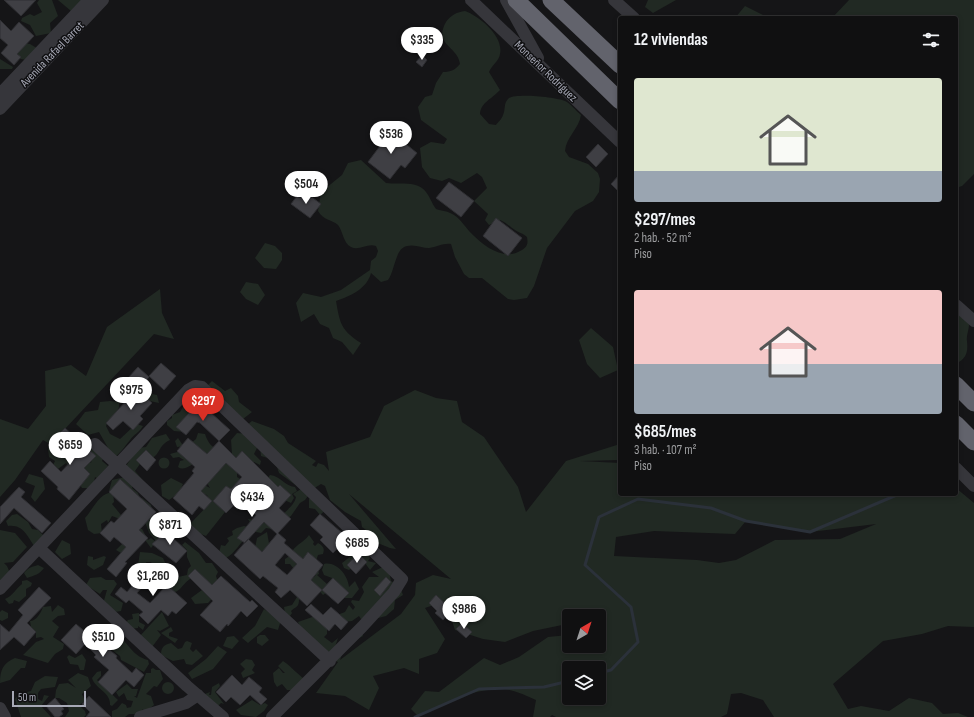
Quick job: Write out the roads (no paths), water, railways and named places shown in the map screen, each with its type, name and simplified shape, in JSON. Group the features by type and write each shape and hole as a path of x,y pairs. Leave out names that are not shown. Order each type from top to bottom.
{"highway":[{"path":"516,0 618,99"},
{"path":"551,0 618,63"},
{"path":"958,387 974,403"},
{"path":"958,426 974,442"}],"street":[{"name":"Avenida Rafael Barret","path":"0,94 89,0"},
{"name":"Avenida Rafael Barret","path":"0,109 103,0"},
{"name":"Monseñor Rodríguez","path":"471,0 618,140"},
{"path":"506,0 544,70"},
{"path":"614,0 632,16"},
{"path":"958,307 974,321"},
{"path":"0,589 188,390 195,386 202,387 402,579 394,592 330,661 272,717"},
{"path":"95,444 330,661"},
{"path":"958,470 974,486"},
{"path":"39,548 223,717"},
{"path":"140,717 186,703 198,695"},
{"path":"0,708 5,717"}],"waterway":[{"path":"606,671 611,670 638,642 631,607 585,565 599,517 638,499 711,508 746,521 810,532 894,496"},
{"path":"415,717 479,689 544,687 562,683"}]}
